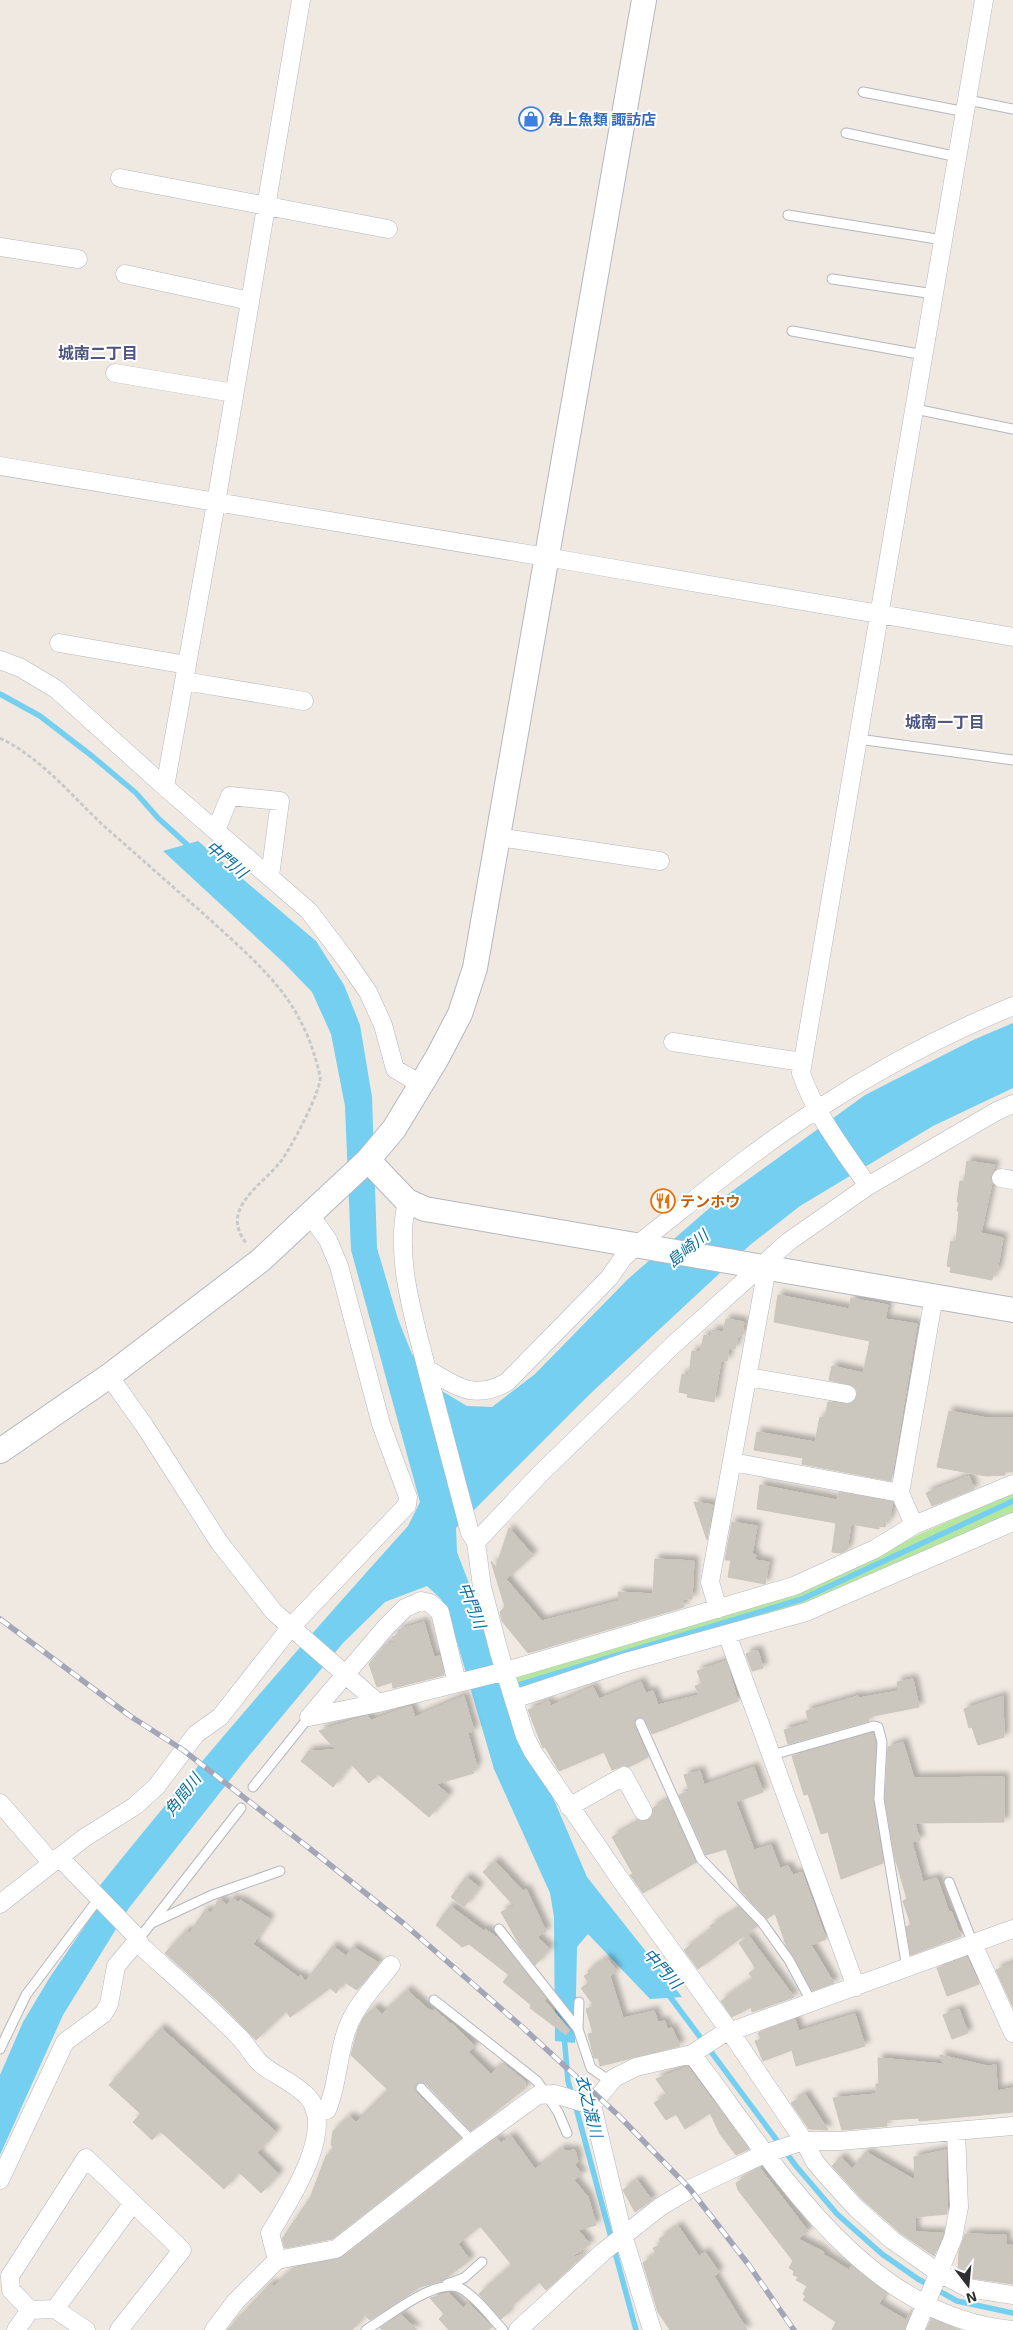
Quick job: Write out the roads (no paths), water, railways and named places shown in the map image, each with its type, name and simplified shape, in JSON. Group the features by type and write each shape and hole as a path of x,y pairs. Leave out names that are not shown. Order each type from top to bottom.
{"street":[{"path":"165,787 216,503 301,0"},
{"path":"0,1451 109,1376 261,1260 368,1160 394,1129 422,1085 460,1014 476,968 644,0"},
{"path":"866,1183 806,1090 800,1073 984,0"},
{"path":"120,178 388,229"},
{"path":"0,247 78,259"},
{"path":"125,274 250,301"},
{"path":"115,373 234,393"},
{"path":"0,466 1013,637"},
{"path":"58,643 304,701"},
{"path":"0,660 22,668 56,689 165,787 309,911 357,976 383,1025 395,1069 422,1085"},
{"path":"216,830 230,796 280,801 270,876"},
{"path":"498,837 660,861"},
{"path":"427,1369 460,1389 483,1392 495,1389 507,1382 609,1278 623,1258 645,1245 749,1158 910,1055 982,1019 1013,1006"},
{"path":"673,1042 802,1062"},
{"path":"473,1537 756,1266 866,1183 1013,1104"},
{"path":"368,1160 407,1201 425,1209 645,1245 1013,1310"},
{"path":"407,1201 403,1220 406,1285 409,1306 473,1537 482,1588 502,1672 514,1699 525,1736 533,1752 569,1807 815,2162 856,2208 892,2240 939,2274 968,2288 1013,2295"},
{"path":"0,1904 55,1859 135,1806 156,1787 196,1734 220,1717 293,1630 407,1505 408,1497 381,1424 339,1266 328,1240 310,1215"},
{"path":"718,1609 710,1582 748,1377 756,1266"},
{"path":"914,1525 900,1493 934,1296"},
{"path":"109,1376 144,1424 219,1542 274,1612 378,1703"},
{"path":"748,1377 847,1394"},
{"path":"732,1462 900,1493"},
{"path":"309,1717 378,1703 502,1672 794,1586 874,1549 914,1525 1013,1484"},
{"path":"514,1699 624,1663 806,1612 1013,1522"},
{"path":"309,1717 344,1672 405,1608 421,1601 430,1603 440,1612 460,1682"},
{"path":"727,1634 772,1755 797,1831 856,1987"},
{"path":"569,1807 624,1776 643,1812"},
{"path":"0,1803 55,1859 101,1900 136,1937 242,2039 259,2063 294,2083 310,2099 315,2112 317,2139 297,2187 263,2229 277,2260"},
{"path":"590,2105 614,2078 636,2067 694,2053 726,2034 1013,1929"},
{"path":"0,2180 65,2042 103,2014 109,2004 116,1966 136,1937"},
{"path":"972,1944 1013,2033"},
{"path":"315,2112 327,2110 331,2100 340,2056 353,2014 391,1965"},
{"path":"694,2053 766,2154 828,2229 884,2278 944,2314 975,2324 1013,2330"},
{"path":"214,2330 236,2301 277,2260 336,2249 473,2142 538,2095 550,2094 590,2105"},
{"path":"590,2105 622,2237 652,2330"},
{"path":"518,2330 603,2252 660,2207 690,2189 766,2154 801,2142 840,2141 1013,2126"},
{"path":"915,2330 953,2238 959,2207 956,2131"},
{"path":"78,2328 55,2309 30,2310 11,2290 10,2276 86,2158 182,2250 118,2330"},
{"path":"55,2309 133,2203"},
{"path":"16,2330 30,2310"}],"lane":[{"path":"863,92 967,106 1013,109"},
{"path":"846,133 958,157"},
{"path":"788,215 943,240"},
{"path":"832,279 934,294"},
{"path":"792,331 924,355"},
{"path":"914,409 1013,429"},
{"path":"858,739 1013,760"},
{"path":"253,1787 309,1717"},
{"path":"640,1723 701,1859 761,1921 789,1960 812,2003"},
{"path":"772,1755 874,1726 878,1727 882,1742 878,1799 908,1968"},
{"path":"136,1937 149,1924 240,1808"},
{"path":"149,1924 212,1895 280,1871"},
{"path":"950,1882 972,1944"},
{"path":"0,2049 26,1995 101,1900"},
{"path":"499,1929 577,2027 590,2068 604,2077 614,2078"},
{"path":"434,2000 538,2081 550,2094 567,2133"},
{"path":"577,2027 579,2002"},
{"path":"420,2088 473,2142"},
{"path":"366,2330 429,2290 464,2278 482,2262"},
{"path":"444,2285 460,2288 482,2307 503,2330"}],"water":[{"path":"198,841 316,941 344,985 360,1025 372,1097 377,1248 398,1319 412,1354 442,1391 467,1406 492,1407 535,1374 628,1279 713,1205 865,1095 973,1040 1013,1023 1013,1088 933,1126 800,1206 750,1245 590,1394 456,1528 457,1552 480,1612 516,1738 551,1793 587,1877 682,1997 650,1999 588,1934 577,1947 575,2043 555,2041 554,1917 550,1893 494,1769 450,1618 441,1599 427,1586 385,1602 343,1643 244,1762 129,1908 63,2015 0,2155 0,2075 23,2022 50,1977 102,1901 98,1888 250,1705 408,1526 420,1502 351,1250 345,1106 331,1034 312,992 284,963 163,851"}],"waterway":[{"name":"中門川","path":"0,694 40,716 92,756 136,793 158,818 192,849"},
{"path":"512,1687 802,1599 1013,1501"},
{"name":"中門川","path":"668,1994 796,2166 837,2214 882,2254 918,2279 957,2301 1013,2313"},
{"name":"衣之渡川","path":"564,2035 568,2081 572,2095"},
{"name":"衣之渡川","path":"575,2104 636,2330"}],"railway":[{"path":"0,1619 130,1716 183,1750 309,1848 403,1923 520,2025 618,2115 690,2189 748,2264 794,2330"}],"place":[{"name":"角上魚類 諏訪店","path":"531,119"},
{"name":"テンホウ","path":"663,1201"}],"district":[{"name":"城南二丁目","path":"98,352"},
{"name":"城南一丁目","path":"945,721"}],"water label":[{"name":"島崎川","path":"687,1248"},
{"name":"角間川","path":"182,1794"}]}
